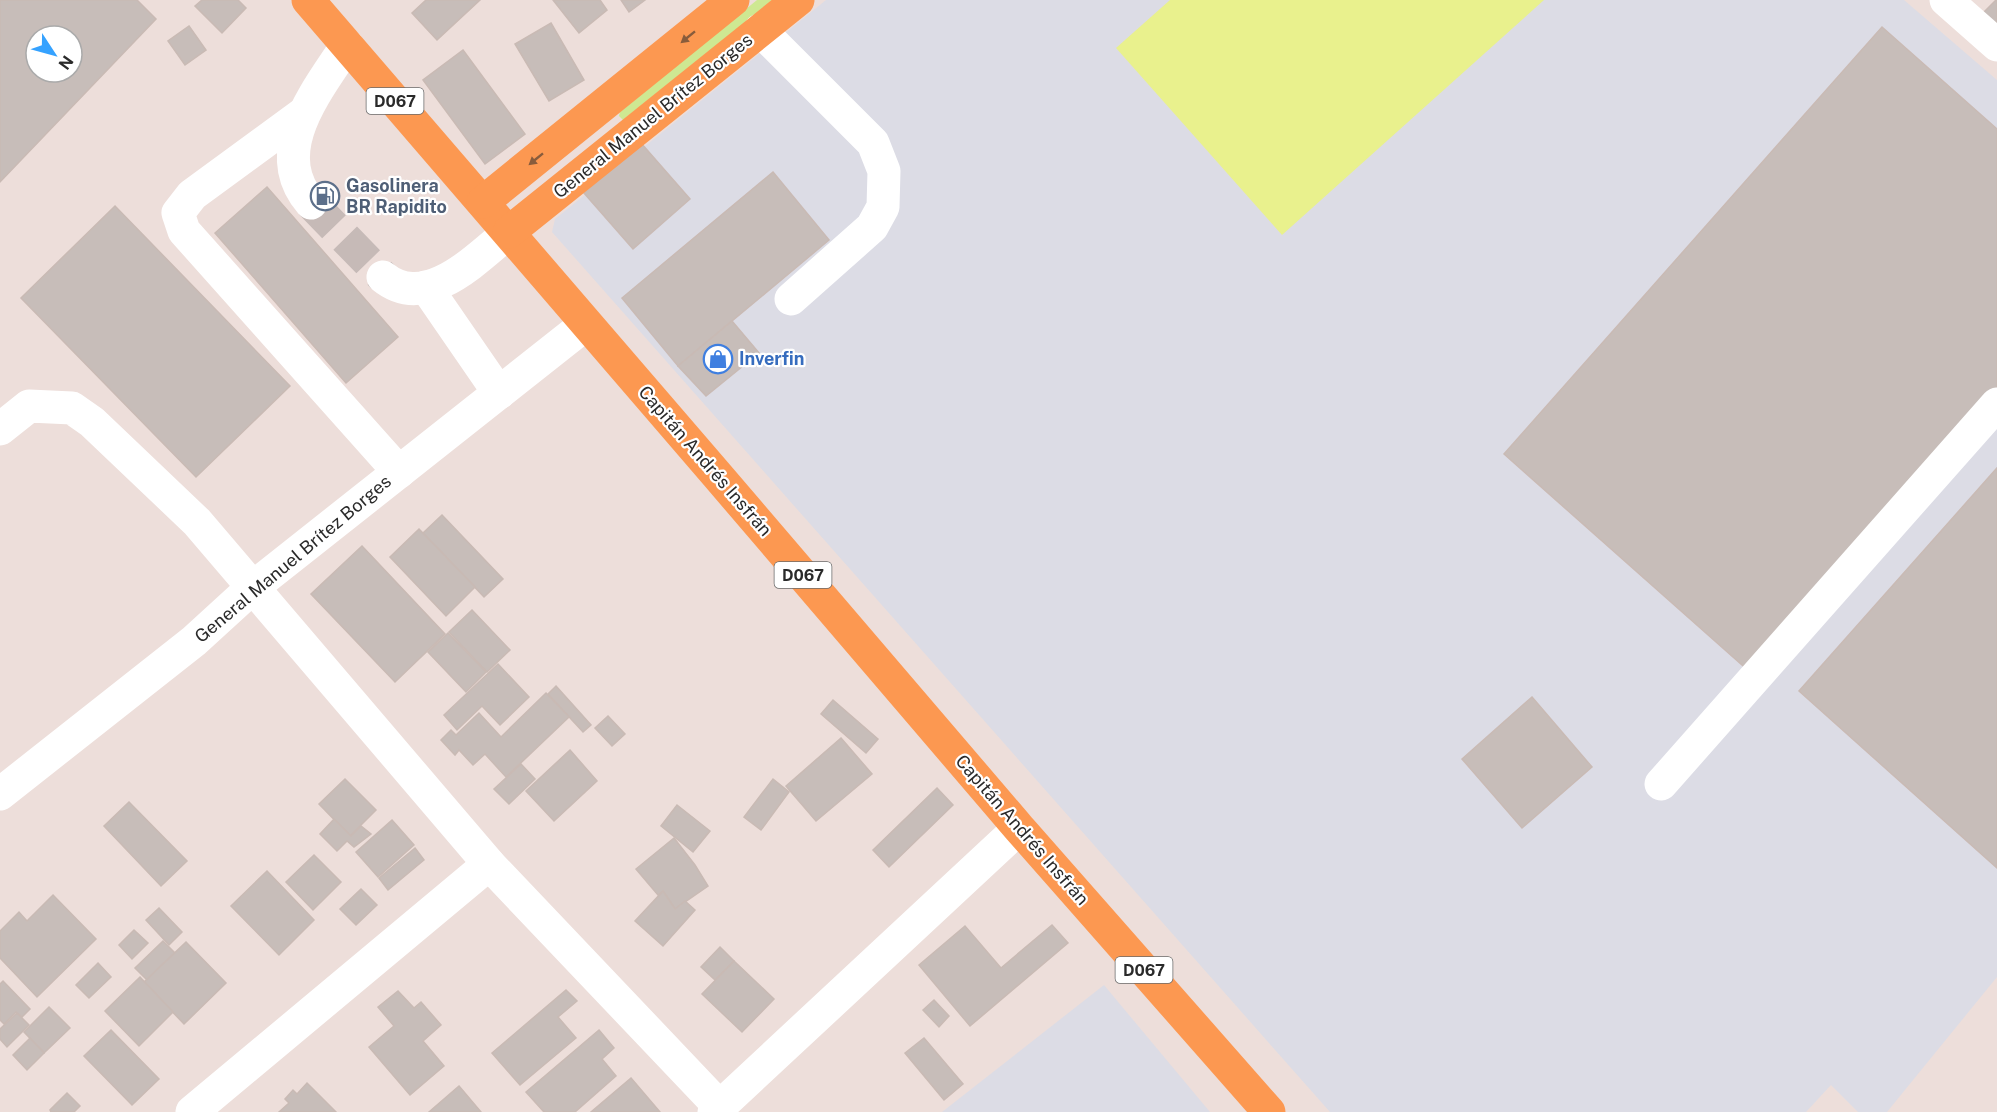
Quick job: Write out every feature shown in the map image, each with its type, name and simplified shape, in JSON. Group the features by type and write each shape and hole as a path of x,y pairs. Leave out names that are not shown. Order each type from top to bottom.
{"main road":[{"name":"Capitán Andrés Insfrán","path":"308,0 1019,828 1269,1112"},
{"path":"483,202 734,0"},
{"name":"General Manuel Brítez Borges","path":"509,232 798,0"}],"street":[{"path":"1946,0 1997,45"},
{"path":"760,30 873,143 884,171 883,207 872,226 791,299"},
{"path":"311,203 304,195 294,167 294,145 304,113 347,45"},
{"path":"304,113 192,195 178,213 184,231 399,472"},
{"path":"382,277 391,284 408,289 446,281 509,232"},
{"path":"426,287 499,393"},
{"name":"General Manuel Brítez Borges","path":"0,794 194,641 252,588 586,324"},
{"path":"1661,784 1997,404"},
{"path":"0,429 29,406 72,408 92,422 196,522 489,864 717,1109 1019,828"},
{"path":"192,1112 489,864"}],"shaded area":[{"path":"826,0 1904,0 1997,80 1997,977 1887,1112 1858,1112 1831,1085 1806,1112 1330,1112 552,232 555,219"},
{"path":"1104,985 1210,1112 942,1112"}],"green space":[{"path":"757,0 773,0 623,120 619,116 620,112"},
{"path":"1170,0 1544,0 1282,235 1116,48"}],"building":[{"path":"0,0 137,0 156,19 0,182"},
{"path":"202,0 238,0 246,8 222,33 195,6"},
{"path":"426,0 480,0 437,40 412,13"},
{"path":"553,0 600,0 607,10 579,33"},
{"path":"621,0 645,0 629,12"},
{"path":"1997,0 1997,35 1979,17"},
{"path":"551,23 584,80 549,101 515,44"},
{"path":"189,26 206,50 185,65 168,41"},
{"path":"1882,27 1997,129 1997,396 1751,673 1504,454"},
{"path":"463,50 525,134 485,164 423,80"},
{"path":"641,143 690,199 633,249 584,193"},
{"path":"773,172 829,240 678,366 622,298"},
{"path":"267,187 398,337 346,383 215,233"},
{"path":"115,206 290,386 196,477 21,298"},
{"name":"Inverfin","path":"732,321 759,353 706,396 678,366"},
{"path":"1997,468 1997,868 1799,691"},
{"path":"442,515 503,579 484,597 423,533"},
{"path":"419,529 475,587 446,616 390,557"},
{"path":"362,546 445,634 395,682 311,594"},
{"path":"472,610 510,650 487,672 449,632"},
{"path":"448,633 486,672 466,692 428,652"},
{"path":"498,664 529,697 500,725 482,706 457,730 444,715"},
{"path":"556,686 591,725 583,732 548,694"},
{"path":"546,693 569,717 506,777 485,754 473,765 459,750 455,755 441,740 451,730 456,735 479,713 501,737"},
{"path":"1532,697 1592,767 1522,828 1462,759"},
{"path":"833,700 878,739 866,753 821,714"},
{"path":"608,716 625,734 612,746 595,728"},
{"path":"841,738 872,774 816,821 786,786"},
{"path":"570,750 597,781 554,821 526,791"},
{"path":"521,764 535,779 509,804 494,789"},
{"path":"345,779 376,810 350,836 319,804"},
{"path":"773,779 789,792 761,830 744,817"},
{"path":"937,788 953,805 889,867 873,850"},
{"path":"129,802 187,861 161,886 104,826"},
{"path":"677,805 710,831 693,852 661,826"},
{"path":"334,819 351,836 361,826 371,834 354,847 347,841 337,851 320,834"},
{"path":"392,820 414,845 378,877 356,852"},
{"path":"674,838 708,886 675,909 663,891 658,895 636,869"},
{"path":"415,848 424,860 388,890 379,878"},
{"path":"314,855 341,882 313,910 286,882"},
{"path":"267,871 314,920 279,955 231,906"},
{"path":"361,889 377,905 356,925 340,909"},
{"path":"663,891 675,909 685,901 695,910 663,946 635,921"},
{"path":"53,895 96,939 37,997 0,958 0,931 19,912 27,921"},
{"path":"159,908 182,932 169,945 146,920"},
{"path":"1052,925 1068,943 970,1026 919,965 965,926 1001,968"},
{"path":"134,930 148,943 132,959 119,945"},
{"path":"163,941 175,953 147,980 135,968"},
{"path":"186,942 226,983 184,1024 144,982"},
{"path":"720,947 734,961 715,980 701,967"},
{"path":"734,961 774,999 742,1032 702,994"},
{"path":"98,963 111,977 89,998 76,985"},
{"path":"140,977 173,1012 139,1046 105,1011"},
{"path":"3,981 30,1009 22,1017 16,1012 4,1024 0,1020 0,984"},
{"path":"566,990 577,1001 558,1017 576,1038 520,1085 492,1053"},
{"path":"398,991 414,1008 421,1002 441,1025 423,1041 444,1066 410,1095 369,1047 394,1026 378,1007"},
{"path":"934,1000 949,1016 939,1027 923,1010"},
{"path":"49,1007 70,1028 44,1053 24,1032"},
{"path":"17,1013 29,1025 7,1047 0,1039 0,1029"},
{"path":"111,1030 159,1079 132,1105 84,1056"},
{"path":"599,1030 614,1048 602,1059 616,1076 575,1112 544,1112 526,1092"},
{"path":"30,1038 44,1053 27,1070 13,1055"},
{"path":"924,1038 963,1084 944,1100 905,1053"},
{"path":"631,1078 660,1112 591,1112"},
{"path":"307,1083 336,1112 279,1112 289,1103 285,1099 293,1090 297,1094"},
{"path":"459,1086 481,1112 429,1112"},
{"path":"67,1093 80,1106 74,1112 51,1112 50,1110"}],"tunnel":[{"path":"311,203 383,277"}],"place":[{"name":"Gasolinera BR Rapidito","path":"325,196"},
{"name":"Inverfin","path":"718,359"}]}
